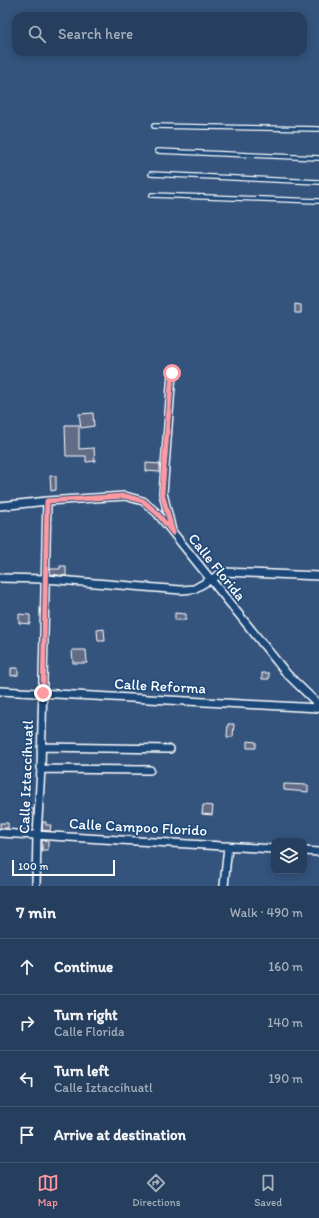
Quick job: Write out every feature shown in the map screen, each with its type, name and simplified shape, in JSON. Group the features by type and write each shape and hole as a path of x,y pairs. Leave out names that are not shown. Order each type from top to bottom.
{"street":[{"path":"172,373 162,493 173,533"},
{"name":"Calle Florida","path":"0,506 47,501 125,496 143,501 157,513 287,674 319,705"},
{"name":"Calle Iztaccíhuatl","path":"36,886 41,769 47,501"},
{"path":"0,578 46,579 180,590 194,589 224,572 319,576"},
{"name":"Calle Reforma","path":"0,691 319,708"},
{"path":"41,747 170,749"},
{"path":"41,769 150,770"},
{"name":"Calle Campoo Florido","path":"0,833 271,849"},
{"path":"224,886 228,846"},
{"path":"307,851 319,852"}],"lane":[{"path":"154,126 319,128"},
{"path":"157,151 319,158"},
{"path":"151,174 319,182"},
{"path":"152,195 319,201"}],"building":[{"path":"295,304 301,305 301,313 295,313"},
{"path":"93,413 94,426 81,428 79,414"},
{"path":"65,425 79,425 79,449 94,448 95,461 86,462 86,456 66,456"},
{"path":"146,463 160,464 160,472 146,471"},
{"path":"50,476 56,476 56,490 51,491"},
{"path":"60,566 66,566 66,576 50,574 50,569 60,569"},
{"path":"175,613 186,614 186,620 175,620"},
{"path":"19,614 30,615 30,624 19,623"},
{"path":"104,629 105,641 98,641 97,630"},
{"path":"72,650 86,650 87,663 73,663"},
{"path":"11,668 18,668 18,675 11,676"},
{"path":"262,673 269,673 269,679 262,679"},
{"path":"228,724 234,724 233,737 227,737"},
{"path":"247,741 256,742 256,748 247,748"},
{"path":"284,784 308,785 308,792 284,790"},
{"path":"203,805 213,806 212,815 202,814"},
{"path":"22,809 34,809 33,814 22,814"},
{"path":"43,822 46,822 46,825 51,825 50,831 42,830"},
{"path":"0,823 8,823 8,828 0,828"},
{"path":"42,840 48,841 48,850 42,850"}],"route":[{"path":"43,693 47,501 125,496 143,501 157,513 173,533 162,493 172,373"}]}
